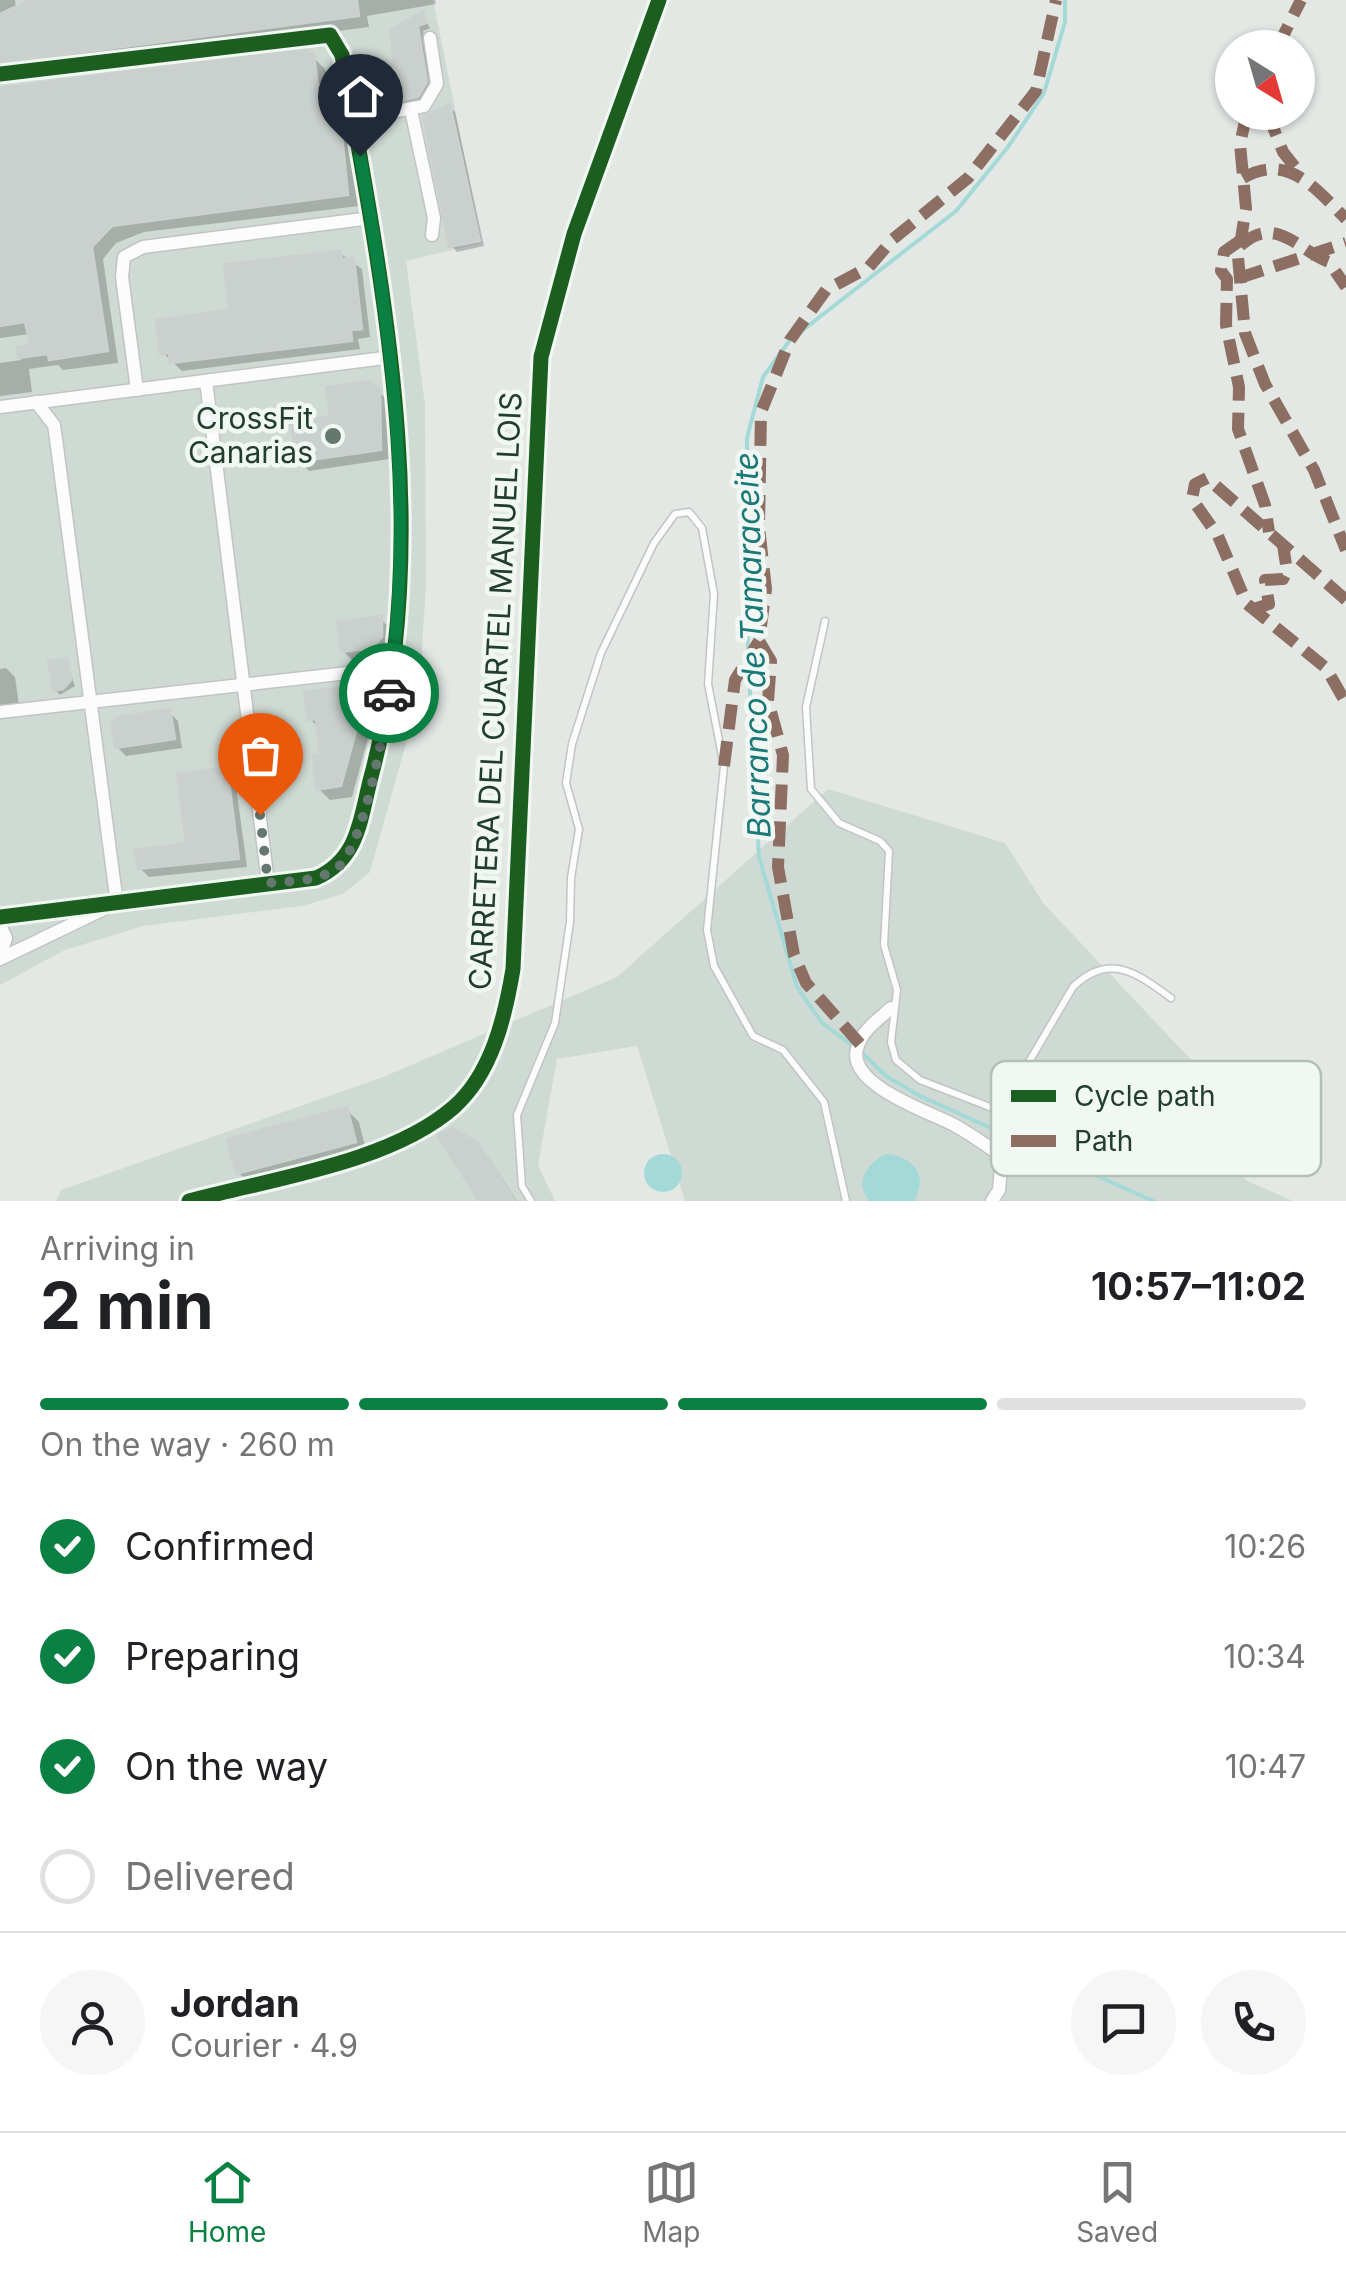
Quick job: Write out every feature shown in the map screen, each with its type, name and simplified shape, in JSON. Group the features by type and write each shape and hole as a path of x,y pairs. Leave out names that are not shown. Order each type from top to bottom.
{"street":[{"name":"CARRETERA DEL CUARTEL MANUEL LOIS","path":"189,1201 369,1153 421,1130 456,1106 477,1078 494,1044 506,1013 512,969 541,357 574,234 660,0"},
{"path":"0,74 324,33 338,44 371,218 399,431 393,668 384,728 352,846 338,868 316,878 0,917"},
{"path":"353,119 424,106 437,84 430,38"},
{"path":"410,110 434,218 432,235"},
{"path":"137,390 122,277 124,257 142,247 371,218"},
{"path":"0,407 392,357"},
{"path":"206,381 268,883"},
{"path":"36,402 54,425 114,905"},
{"path":"0,712 393,668"},
{"path":"0,958 114,905"},
{"path":"0,925 6,938 0,958"},
{"path":"892,1008 867,1029 857,1049 858,1064 880,1090 955,1126 991,1149"},
{"path":"992,1201 1000,1176"}],"lane":[{"path":"531,1201 522,1186 517,1115 555,1023 565,956 579,829 566,782 572,744 601,653 654,543 675,514 689,512 702,528 714,594 708,684 724,766 707,930 714,966 753,1036 782,1050 824,1102 846,1201"},
{"path":"825,621 806,708 811,789 840,823 880,840 889,850 884,945 897,990 890,1042 896,1060 920,1080 991,1108"},
{"path":"1029,1061 1072,986 1104,966 1122,967 1171,998"}],"shaded area":[{"path":"0,0 433,0 482,243 406,261 425,405 426,584 419,697 370,872 343,894 302,906 143,926 65,950 0,985"},
{"path":"828,789 1005,843 1044,904 1192,1061 991,1061 991,1176 1244,1176 1245,1180 1293,1201 685,1201 637,1046 557,1059 538,1165 555,1201 56,1201 61,1190 383,1077 617,977"}],"water":[{"path":"663,1154 676,1160 682,1173 676,1186 663,1192 650,1186 644,1173 650,1160"},
{"path":"886,1154 904,1159 916,1168 920,1183 914,1201 869,1201 863,1187 865,1174"}],"building":[{"path":"30,0 357,0 359,16 0,63 0,14"},
{"path":"423,11 426,23 418,26 427,82 418,97 398,101 396,91 359,95 356,76 364,66 393,61 391,30"},
{"path":"305,48 314,54 318,86 337,84 348,195 112,226 92,247 108,351 49,360 48,354 18,358 17,347 30,345 25,322 0,326 0,88"},
{"path":"450,104 480,241 449,247 423,116"},
{"path":"341,251 342,259 354,258 362,329 351,330 352,341 170,363 169,353 160,354 156,320 229,310 224,264"},
{"path":"369,381 380,389 381,450 296,462 291,422 330,416 326,387"},
{"path":"382,616 382,637 372,648 341,652 337,622"},
{"path":"67,658 71,680 63,689 53,691 48,661"},
{"path":"347,686 351,714 361,713 341,786 316,790 313,755 320,754 316,719 308,720 304,692"},
{"path":"170,709 175,739 115,748 111,723 119,717"},
{"path":"227,767 239,859 138,869 135,850 186,843 177,774"},
{"path":"347,1107 356,1142 236,1174 227,1139"},
{"path":"453,1128 478,1143 515,1201 479,1201 437,1135"}],"waterway":[{"name":"Barranco de Tamaraceite","path":"853,1046 822,1023 797,987 759,857 748,655 747,438 763,377 790,340 956,211 1008,147 1044,93 1065,22 1065,0"},
{"name":"Barranco de Tamaraceite","path":"861,1052 886,1076 920,1096 991,1128"},
{"name":"Barranco de Tamaraceite","path":"1098,1176 1153,1201"}],"marked path":[{"path":"860,1044 806,983 794,955 778,867 783,755 768,701 771,661 759,641 766,589 759,527 761,412 790,340 826,290 869,267 893,239 968,178 1036,91 1056,0"},
{"path":"1286,30 1301,0"},
{"path":"1243,130 1240,144 1246,208 1238,257 1245,333 1265,384 1314,470 1346,550"},
{"path":"1274,130 1283,152 1302,176"},
{"path":"1243,178 1259,171 1287,172 1312,186 1346,219"},
{"path":"1240,246 1264,233 1276,234 1329,262 1346,287"},
{"path":"1241,240 1224,252 1221,271 1227,279 1226,325 1239,387 1238,429 1265,505 1269,532"},
{"path":"1239,278 1346,243"},
{"path":"1346,600 1207,478 1195,484 1192,499 1218,536 1247,604 1326,668 1346,703"},
{"path":"1254,609 1269,604 1265,580 1283,579 1287,571 1283,545"},
{"path":"724,766 735,680 759,641"}],"cycle path":[{"path":"189,1201 328,1167 363,1156 428,1126 467,1093 495,1043 513,969 541,357 574,234 659,0"},
{"path":"0,74 330,35 342,55 387,325 401,507 399,597 390,688 360,822 341,860 316,878 0,917"}],"way so far":[{"path":"260,815 268,883 316,878 338,868 352,846 384,728 389,693"}],"place":[{"name":"CrossFit Canarias","path":"333,436"}],"route":[{"path":"360,156 392,357 399,431 398,628 389,693"}]}
